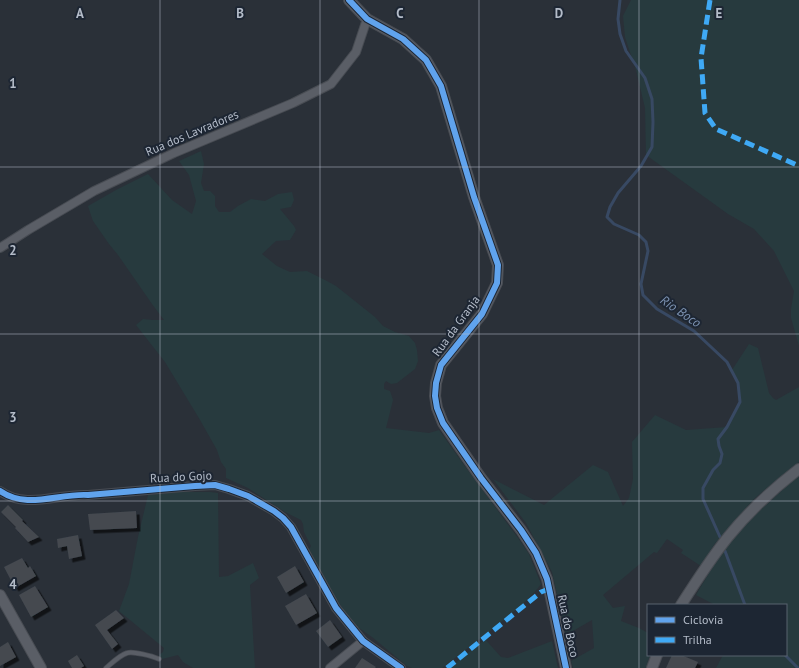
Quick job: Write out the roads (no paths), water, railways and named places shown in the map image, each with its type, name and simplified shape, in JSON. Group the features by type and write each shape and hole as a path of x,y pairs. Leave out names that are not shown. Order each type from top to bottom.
{"street":[{"name":"Rua da Granja","path":"349,0 367,19 403,40 426,60 441,86 474,197 498,265 497,283 482,314 440,366 435,396 437,408 443,423 536,553 547,579 549,589"},
{"name":"Rua dos Lavradores","path":"0,248 94,191 174,153 293,103 330,84 356,52 367,19"},
{"path":"683,604 728,536 756,506 799,469"},
{"name":"Rua do Gojo","path":"0,491 20,500 33,500 77,494 215,485 248,496 284,518 336,608 363,641 401,668"},
{"name":"Rua do Boco","path":"549,589 566,668"},
{"path":"0,595 41,668"},
{"path":"330,668 363,641"},
{"path":"652,668 657,656"}],"lane":[{"path":"106,668 116,659 128,652 149,655 159,659"}],"waterway":[{"name":"Rio Boco","path":"620,0 618,19 620,34 626,51 645,78 652,99 652,147 641,166 618,193 610,207 607,217 614,224 639,235 646,242 648,251 641,284 643,295 657,309 694,331 727,362 738,383 740,402 727,427 718,439 722,454 720,463 713,470 703,488 703,499 720,537"},
{"name":"Rio Boco","path":"725,551 745,604"},
{"name":"Rio Boco","path":"786,656 798,668"}]}
